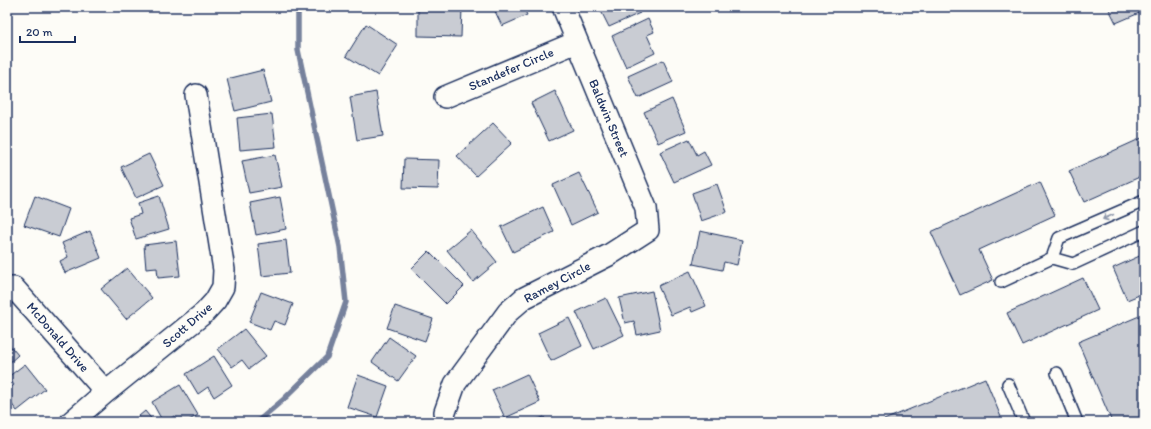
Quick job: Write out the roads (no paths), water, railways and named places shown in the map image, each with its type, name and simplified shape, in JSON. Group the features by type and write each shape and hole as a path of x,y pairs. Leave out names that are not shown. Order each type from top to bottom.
{"street":[{"name":"Baldwin Street","path":"563,7 646,208 648,230"},
{"name":"Standefer Circle","path":"445,97 577,42"},
{"name":"Scott Drive","path":"72,422 106,392 204,313 215,301 223,287 224,270 196,95"},
{"name":"Ramey Circle","path":"445,412 455,384 508,312 524,298 609,255 648,230"},
{"name":"McDonald Drive","path":"7,288 14,288 106,392"}],"lane":[{"path":"1052,258 1059,238 1144,201"},
{"path":"1001,282 1052,258 1073,264 1144,231"},
{"path":"1057,373 1077,422"},
{"path":"1008,384 1024,422"}],"waterway":[{"path":"257,422 284,399 327,357 346,302 340,247 298,50 298,7"}]}
